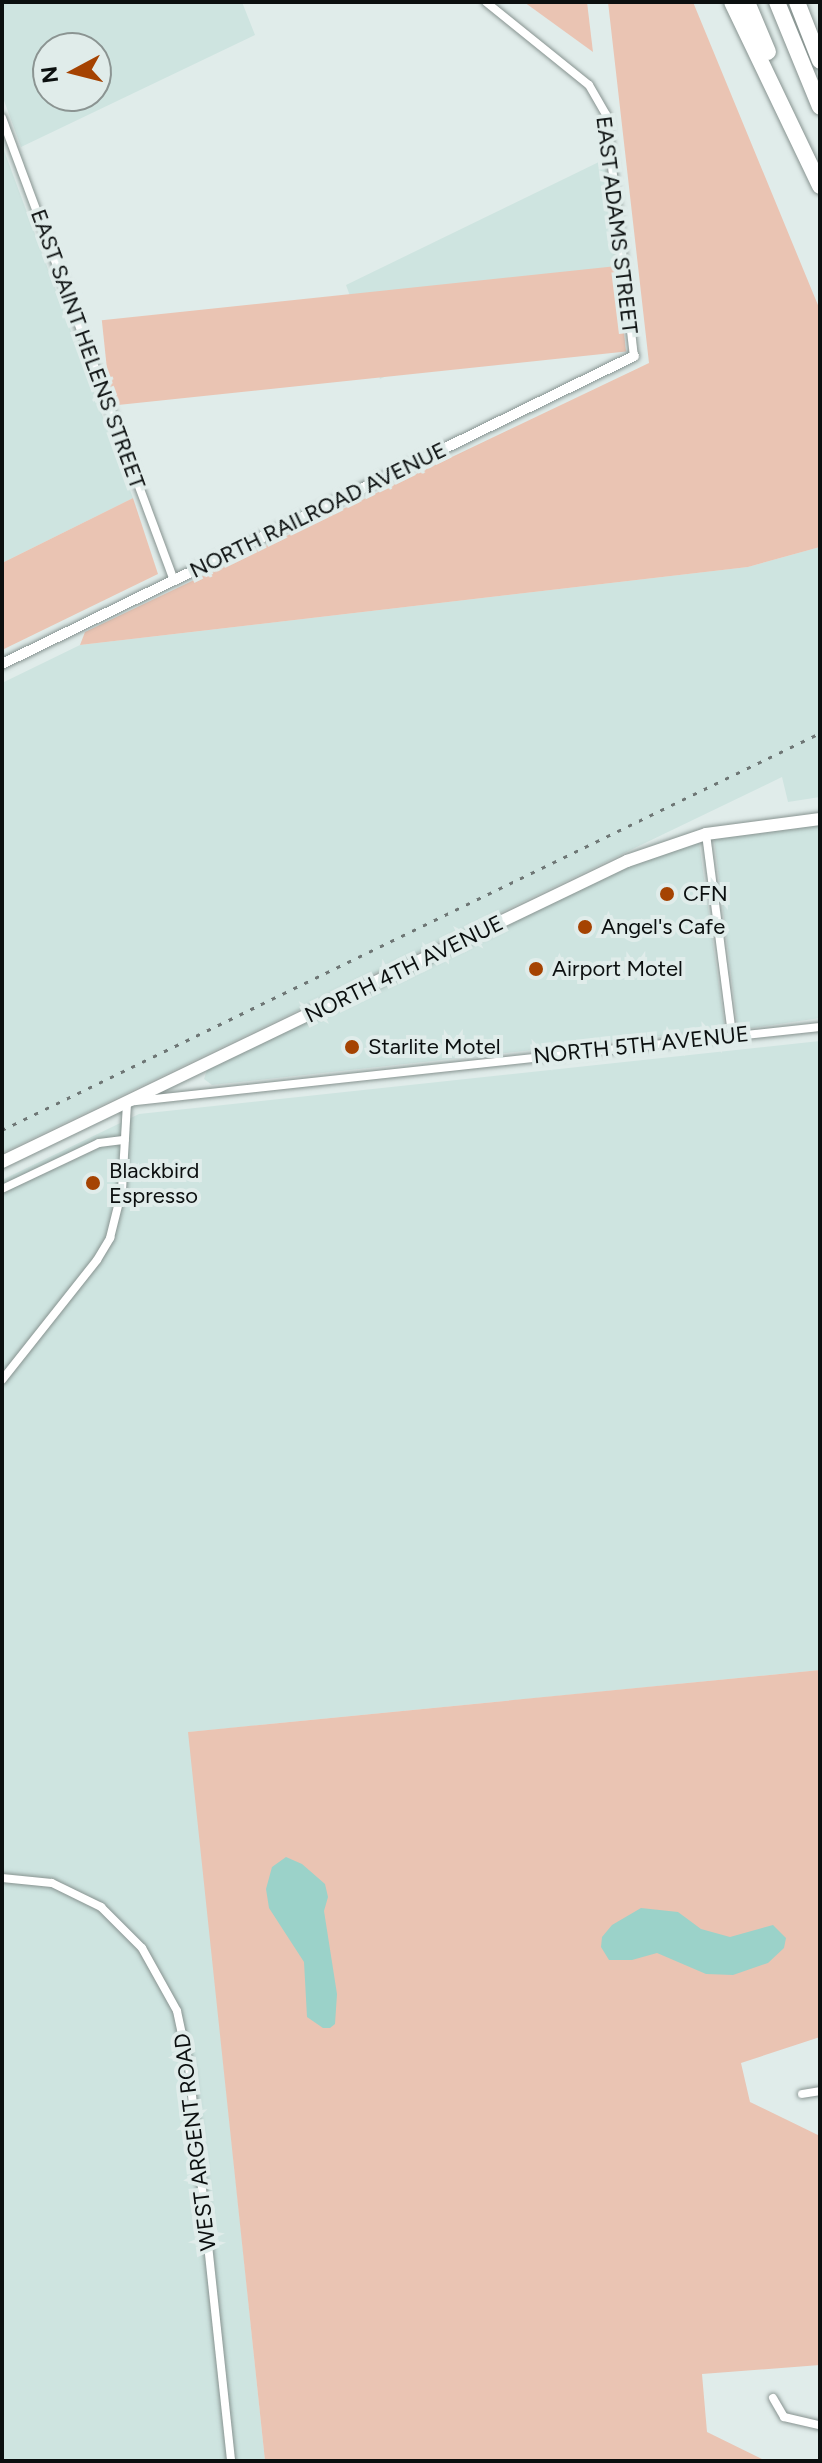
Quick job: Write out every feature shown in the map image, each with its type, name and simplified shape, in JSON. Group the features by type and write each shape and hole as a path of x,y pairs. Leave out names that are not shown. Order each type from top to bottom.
{"highway":[{"path":"732,2 820,186"},
{"path":"747,2 820,178"},
{"path":"777,2 820,107"},
{"path":"797,2 820,61"}],"main road":[{"name":"NORTH 4TH AVENUE","path":"2,1162 627,861 706,834 820,819"}],"street":[{"name":"EAST ADAMS STREET","path":"486,2 589,85 606,115 634,356"},
{"name":"EAST SAINT HELENS STREET","path":"2,118 174,581"},
{"name":"NORTH RAILROAD AVENUE","path":"2,664 634,356"},
{"path":"706,834 732,1035"},
{"name":"NORTH 5TH AVENUE","path":"127,1102 820,1027"},
{"path":"2,1380 107,1245 119,1211 127,1102"},
{"path":"2,1189 99,1143 125,1140"},
{"name":"WEST ARGENT ROAD","path":"2,1878 52,1883 101,1907 150,1959 177,2011 187,2052 231,2461"},
{"path":"802,2094 820,2091"},
{"path":"773,2398 784,2417 820,2425"}],"shaded area":[{"path":"2,2 242,2 255,35 112,103 112,32 32,32 32,112 94,112 21,147 2,95"},
{"path":"524,2 587,2 593,52"},
{"path":"608,2 693,2 820,310 820,547 748,567 80,645 85,632 649,363"},
{"path":"2,145 133,498 2,563"},
{"path":"605,159 617,266 380,379 346,285"},
{"path":"617,266 626,352 111,406 102,320"},
{"path":"133,498 158,574 2,650 2,563"},
{"path":"820,547 820,797 788,802 782,777 2,1153 2,683 80,645 748,567"},
{"path":"820,825 820,1018 738,1030 714,839"},
{"path":"699,842 725,1029 212,1085 204,1079 207,1070 632,865"},
{"path":"820,1041 820,1670 189,1732 265,2461 2,2461 2,1180 139,1114"},
{"path":"820,1670 820,2037 741,2063 750,2102 820,2136 820,2365 702,2374 707,2432 766,2461 265,2461 188,1732"},
{"path":"286,1857 302,1864 325,1884 328,1897 324,1911 337,1994 335,2024 330,2028 323,2028 307,2017 304,1962 269,1908 266,1889 272,1867"},
{"path":"641,1908 678,1912 701,1929 730,1937 773,1925 786,1938 784,1948 768,1963 733,1975 706,1974 657,1953 632,1960 609,1960 601,1947 602,1937 612,1925"}],"railway":[{"path":"2,1130 820,733"}],"place":[{"name":"CFN","path":"667,894"},
{"name":"Angel's Cafe","path":"585,927"},
{"name":"Airport Motel","path":"536,969"},
{"name":"Starlite Motel","path":"352,1047"},
{"name":"Blackbird Espresso","path":"93,1183"}]}
